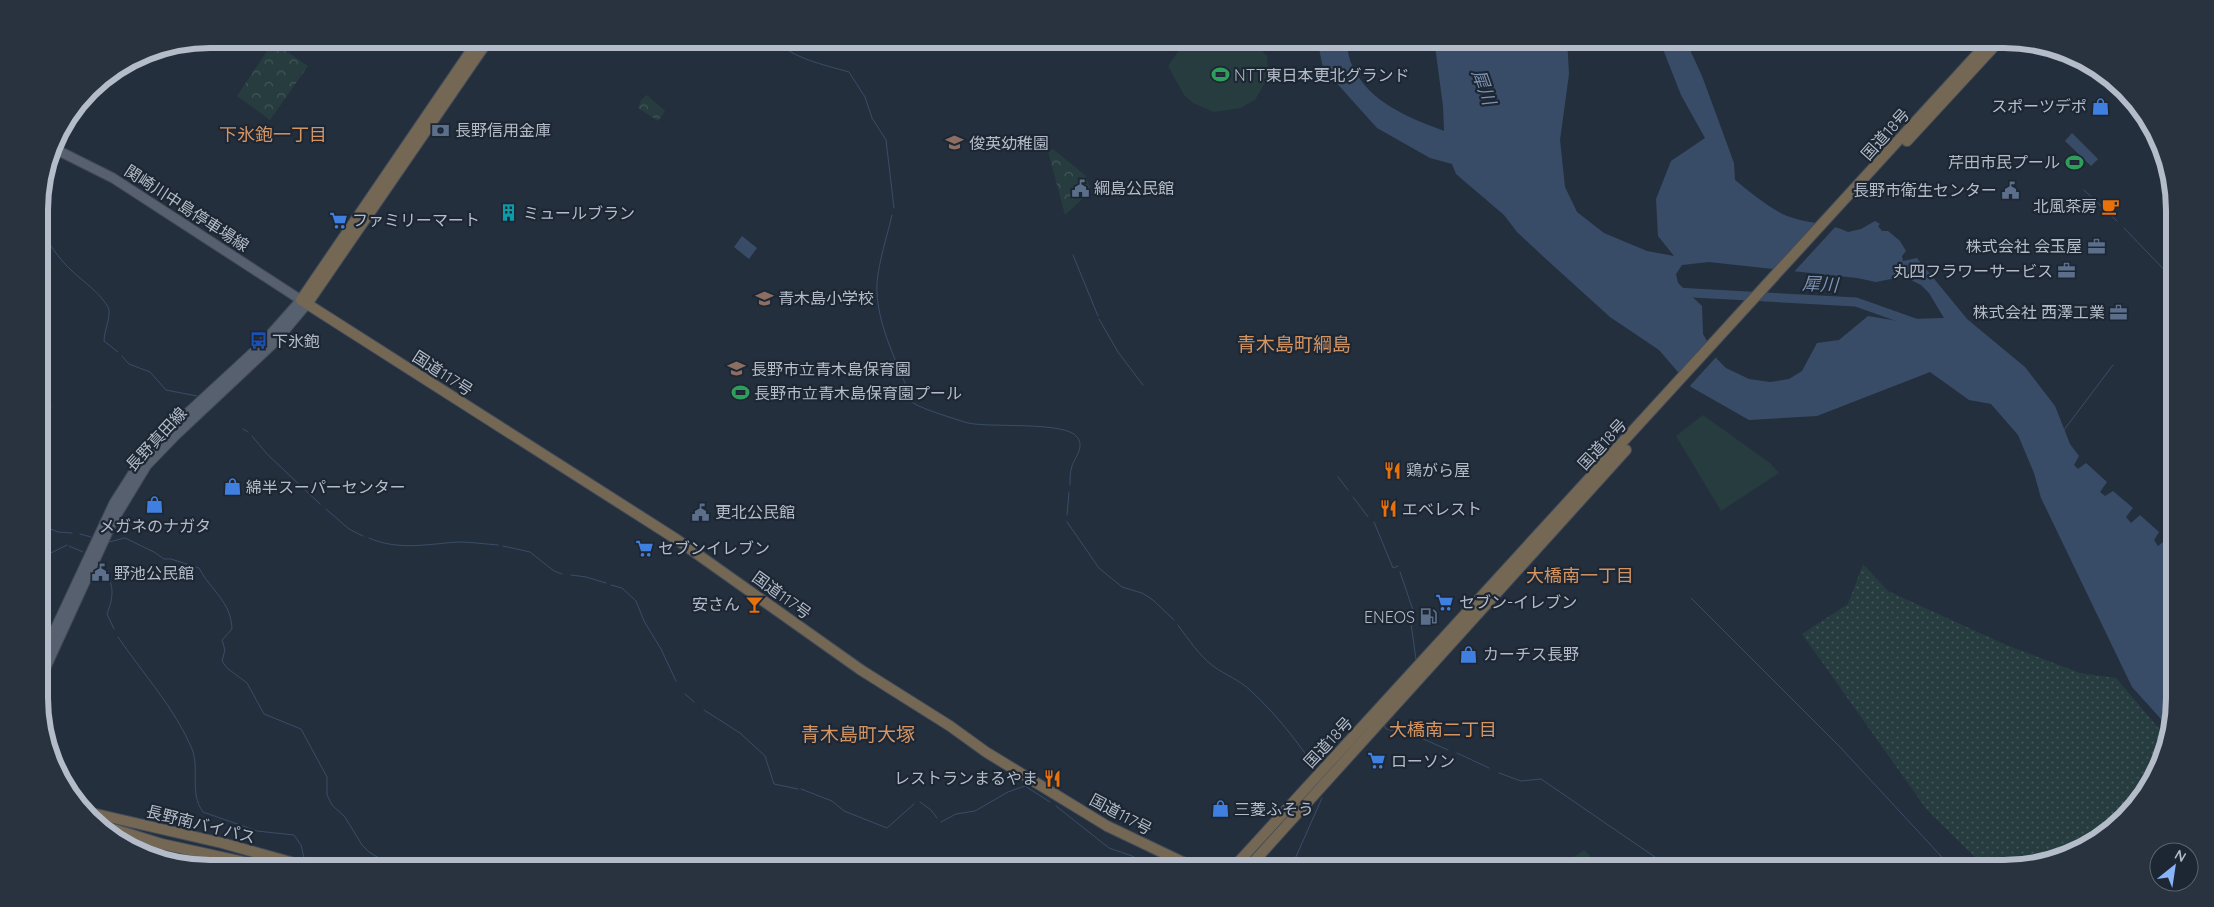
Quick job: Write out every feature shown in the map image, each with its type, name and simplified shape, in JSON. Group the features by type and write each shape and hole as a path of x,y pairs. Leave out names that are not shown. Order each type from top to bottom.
{"highway":[{"path":"304,302 474,48"},
{"path":"304,302 483,48"},
{"name":"国道18号","path":"1241,859 1641,428 1888,157 1983,48"},
{"name":"国道18号","path":"1888,157 1992,48"},
{"name":"国道117号","path":"304,302 676,539 861,670 950,726 986,752 1107,826 1177,859"},
{"name":"国道18号","path":"1256,859 1641,428"},
{"name":"長野南バイパス","path":"99,815 222,843 283,860"},
{"name":"長野南バイパス","path":"118,830 162,844 234,860"}],"main road":[{"name":"関崎川中島停車場線","path":"59,151 113,178 304,302"},
{"name":"長野真田線","path":"48,644 114,503 142,459 168,431 261,345 304,302"},
{"name":"長野真田線","path":"48,663 113,521 147,465 175,436 275,342 304,302"}],"green space":[{"path":"269,48 282,48 308,66 270,120 237,96"},
{"name":"NTT東日本更北グランド","path":"1181,48 1259,48 1267,56 1268,69 1266,81 1255,100 1241,108 1214,112 1193,103 1184,95 1168,66"},
{"path":"647,95 665,111 658,121 638,108 641,100"},
{"path":"1053,149 1086,176 1091,191 1065,215 1048,151"},
{"path":"48,402 50,402 52,407 48,414"},
{"path":"1703,415 1770,463 1779,473 1721,511 1676,436"},
{"path":"1863,564 1888,591 2004,644 2080,673 2116,678 2162,732 2150,769 2133,796 2119,812 2085,838 2046,854 2015,859 1977,859 1927,810 1802,634 1848,604"},
{"path":"1584,850 1593,859 1571,859"}],"water":[{"path":"1319,48 1348,48 1351,62 1359,78 1379,99 1404,114 1444,131 1443,106 1435,48 1568,48 1569,74 1560,140 1565,187 1577,212 1604,233 1647,251 1674,256 1658,236 1656,199 1671,161 1705,138 1681,95 1663,48 1689,48 1702,76 1734,163 1735,180 1767,205 1795,219 1833,226 1848,232 1861,229 1875,221 1880,224 1878,226 1882,231 1888,231 1900,241 1906,251 1902,256 1903,261 1917,258 1967,319 2025,367 2055,406 2070,444 2079,456 2074,465 2078,469 2086,463 2107,482 2100,492 2105,496 2113,491 2133,508 2126,517 2131,523 2140,515 2159,532 2154,540 2158,546 2163,542 2166,544 2166,697 2164,723 2132,687 2041,498 2034,473 2018,435 1991,404 1969,400 1930,372 1817,416 1749,420 1691,387 1659,350 1610,317 1547,260 1517,232 1504,215 1456,174 1452,164 1430,158 1377,128 1333,79 1329,69 1323,68","holes":["1709,262 1857,278 1876,282 1901,277 1921,285 1929,293 1944,318 1911,319 1904,322 1868,316 1839,340 1817,343 1802,371 1789,379 1770,382 1749,379 1726,368 1717,359 1703,334 1702,306 1678,283 1676,274 1682,265"]},
{"path":"2072,133 2098,159 2091,166 2065,141"},
{"path":"742,236 757,248 749,259 734,247"}],"pier":[{"path":"1820,220 1838,224 1792,274 1772,272"},
{"path":"1709,340 1718,355 1688,388 1677,375"}],"waterway":[{"path":"785,48 799,56 849,72 865,97 872,118 886,140 894,208"},
{"path":"2084,190 2117,221"},
{"path":"892,215 879,266 877,298 889,344 913,403 968,423 1043,427 1070,432 1077,437 1080,444 1079,452 1071,468 1070,485"},
{"path":"2124,228 2166,272"},
{"path":"48,241 62,261 105,302 109,314 104,341 118,352"},
{"path":"1073,255 1098,316"},
{"name":"犀川","path":"1675,292 1856,302 1918,324"},
{"path":"1099,319 1118,352 1143,385"},
{"path":"122,356 129,364 150,372 166,390 197,396"},
{"path":"2064,430 2113,365"},
{"path":"243,429 248,432"},
{"path":"252,436 267,454 320,504"},
{"path":"1338,477 1348,490"},
{"path":"1067,515 1069,492"},
{"path":"1353,497 1368,517"},
{"path":"326,509 349,529 363,536"},
{"path":"1067,522 1099,568 1122,587 1142,593 1153,600 1174,620"},
{"path":"1374,522 1393,568 1398,566"},
{"path":"48,528 58,532 72,533"},
{"path":"80,534 91,537"},
{"path":"109,542 125,538 164,559 171,559 199,568 224,603 231,619 232,629 222,640 225,650 222,661 227,668 247,683 264,714 301,729 327,777 327,795 332,805 345,817 362,845 382,860"},
{"path":"369,538 402,546 458,542 498,545"},
{"path":"48,554 67,545"},
{"path":"69,546 83,552"},
{"path":"503,546 530,552 554,571 562,574"},
{"path":"100,564 108,576 112,588 107,614 114,629"},
{"path":"1400,572 1414,613 1411,624 1416,659"},
{"path":"571,575 606,583"},
{"path":"611,585 622,588 636,601 644,621 661,649 676,681"},
{"path":"1691,598 1840,747 1944,859"},
{"path":"1178,625 1208,662 1247,687 1269,709 1315,767"},
{"path":"118,637 168,705 185,734 194,757 196,797 203,812 257,831 294,835 301,845 304,858"},
{"path":"685,694 694,702"},
{"path":"704,710 740,733 765,756 774,784 798,789"},
{"path":"1384,725 1386,729 1419,737 1448,750"},
{"path":"1457,753 1489,768"},
{"path":"1499,773 1521,781 1541,779 1658,859"},
{"path":"941,822 956,814 975,811 1008,792 1025,786 1050,802"},
{"path":"801,789 832,801 844,811 887,828 914,804"},
{"path":"1295,859 1322,798"},
{"path":"920,802 931,810 937,818"},
{"path":"1056,806 1109,848 1138,859"}],"place":[{"name":"NTT東日本更北グランド","path":"1220,75"},
{"name":"スポーツデポ","path":"2101,106"},
{"name":"長野信用金庫","path":"441,130"},
{"name":"俊英幼稚園","path":"955,143"},
{"name":"芹田市民プール","path":"2074,162"},
{"name":"綱島公民館","path":"1080,188"},
{"name":"長野市衛生センター","path":"2011,190"},
{"name":"北風茶房","path":"2111,206"},
{"name":"ミュールブラン","path":"509,213"},
{"name":"ファミリーマート","path":"338,220"},
{"name":"株式会社 会玉屋","path":"2096,246"},
{"name":"丸四フラワーサービス","path":"2067,271"},
{"name":"青木島小学校","path":"764,298"},
{"name":"株式会社 西澤工業","path":"2119,312"},
{"name":"下氷鉋","path":"258,341"},
{"name":"長野市立青木島保育園","path":"737,369"},
{"name":"長野市立青木島保育園プール","path":"740,393"},
{"name":"鶏がら屋","path":"1392,470"},
{"name":"綿半スーパーセンター","path":"232,487"},
{"name":"メガネのナガタ","path":"155,505"},
{"name":"エベレスト","path":"1388,509"},
{"name":"更北公民館","path":"701,512"},
{"name":"セブンイレブン","path":"644,548"},
{"name":"野池公民館","path":"100,573"},
{"name":"セブン-イレブン","path":"1445,602"},
{"name":"安さん","path":"754,604"},
{"name":"ENEOS","path":"1429,617"},
{"name":"カーチス長野","path":"1469,654"},
{"name":"ローソン","path":"1377,761"},
{"name":"レストランまるやま","path":"1052,778"},
{"name":"三菱ふそう","path":"1220,809"}],"district":[{"name":"下氷鉋一丁目","path":"273,134"},
{"name":"青木島町綱島","path":"1294,344"},
{"name":"大橋南一丁目","path":"1580,575"},
{"name":"大橋南二丁目","path":"1443,729"},
{"name":"青木島町大塚","path":"858,734"}]}
